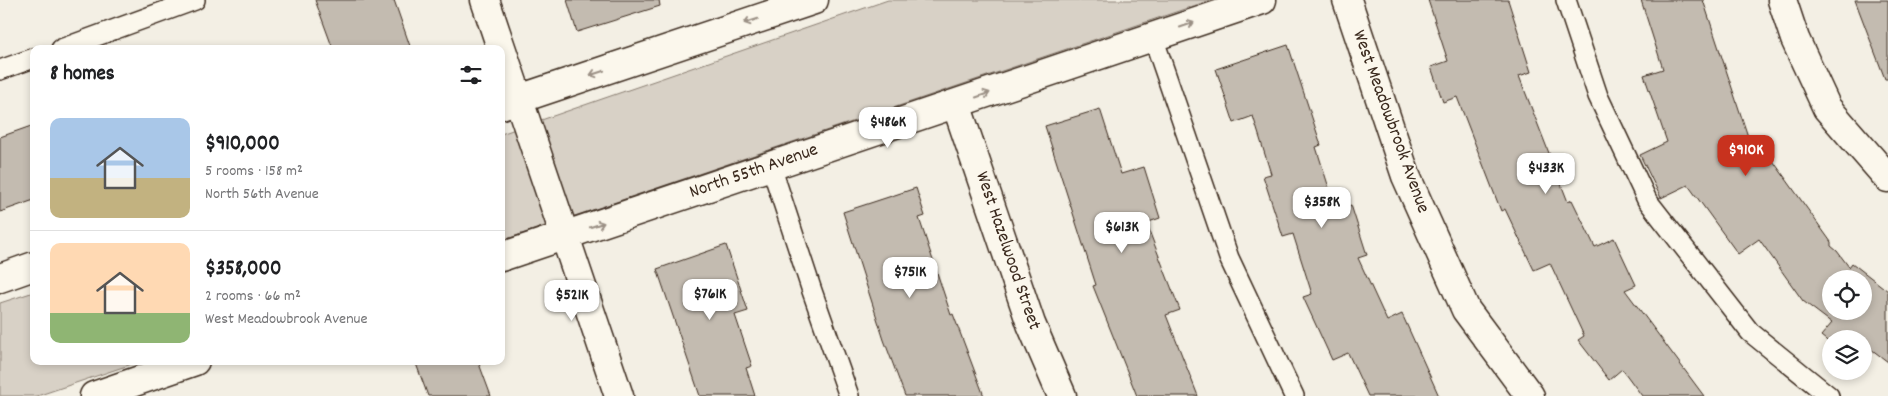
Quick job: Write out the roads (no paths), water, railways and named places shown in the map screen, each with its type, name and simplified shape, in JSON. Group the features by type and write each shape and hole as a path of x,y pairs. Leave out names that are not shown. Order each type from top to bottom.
{"street":[{"path":"485,0 496,45"},
{"path":"510,102 814,0"},
{"name":"North 55th Avenue","path":"505,256 1262,0"},
{"name":"West Meadowbrook Avenue","path":"1347,0 1406,176 1466,310 1530,396"},
{"path":"1782,0 1795,39 1827,108 1888,178"},
{"path":"505,82 510,102 565,235 619,396"},
{"name":"West Hazelwood Street","path":"956,104 1032,324 1062,396"},
{"path":"0,278 30,267"},
{"path":"94,396 183,365"}],"lane":[{"path":"71,45 195,0"},
{"path":"1566,0 1598,96 1647,200 1750,332 1829,396"},
{"path":"1153,37 1229,258 1294,396"},
{"path":"0,70 30,59"},
{"path":"771,166 812,291 850,396"}]}
